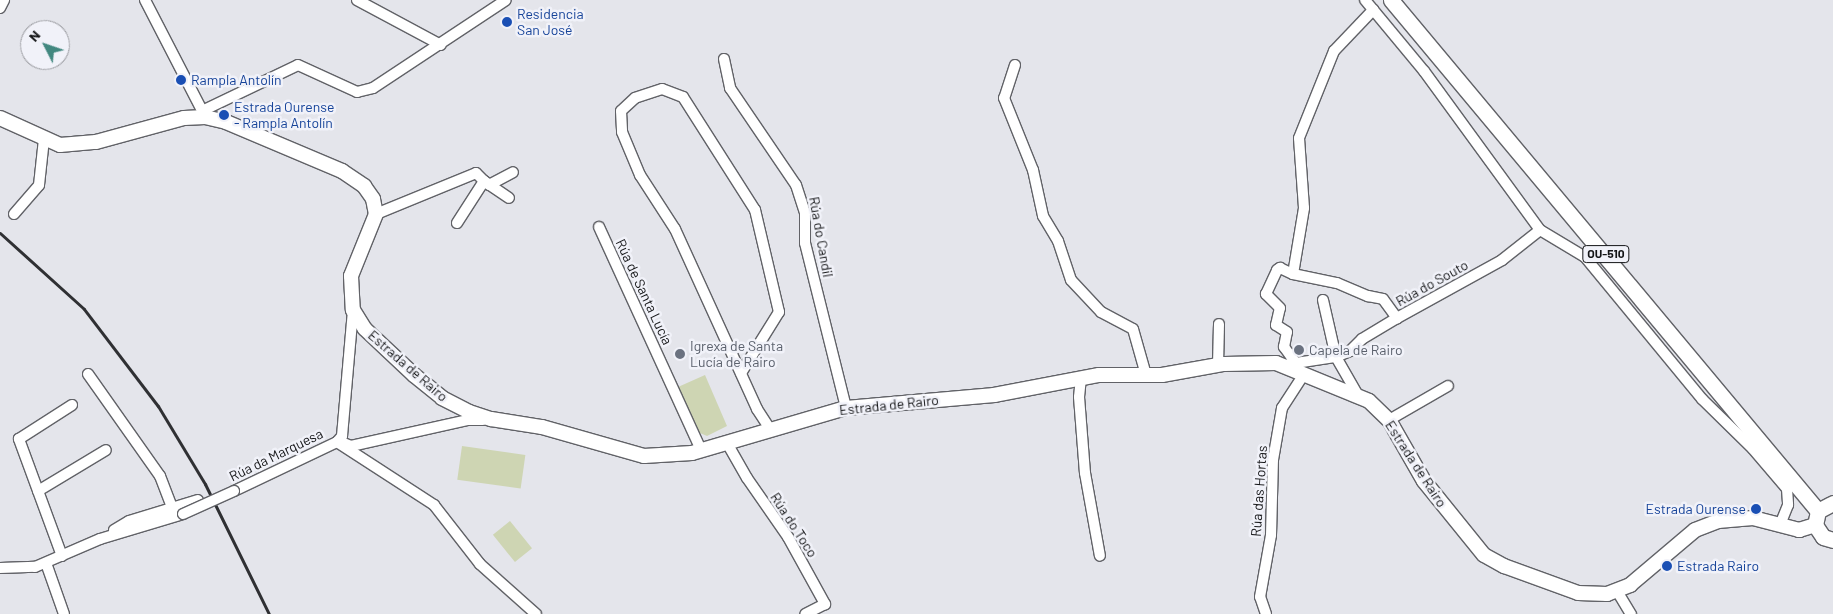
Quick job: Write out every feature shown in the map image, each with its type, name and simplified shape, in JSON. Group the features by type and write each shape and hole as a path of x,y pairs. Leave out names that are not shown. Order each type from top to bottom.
{"main road":[{"name":"OU-510","path":"1391,0 1817,518 1823,537 1833,540"},
{"path":"1817,518 1833,503"}],"street":[{"path":"0,8 4,0"},
{"path":"145,0 204,114 342,171 364,186 373,199 376,214 476,173 508,198"},
{"path":"357,0 441,45"},
{"path":"0,118 60,145 96,142 204,114 298,65 357,92 373,88 441,45 506,0"},
{"path":"1365,0 1424,71 1540,230 1585,257 1702,399 1753,449 1787,489 1788,505 1780,525"},
{"path":"1293,274 1304,208 1299,138 1334,51 1373,10"},
{"name":"Rúa do Candil","path":"724,59 730,88 796,185 805,213 805,243 846,408"},
{"path":"1015,65 1004,98 1033,170 1043,216 1058,241 1071,280 1102,312 1133,329 1146,375"},
{"path":"741,373 779,312 755,210 683,97 662,89 635,98 621,111 622,132 640,175 675,229 741,373 770,429"},
{"path":"14,214 39,185 44,139"},
{"path":"457,223 487,183 512,172"},
{"name":"Estrada de Rairo","path":"376,214 351,276 354,310 366,329 442,398 491,420 542,427 644,456 701,450 846,408 994,395 1081,378 1146,375 1218,365 1276,363 1289,364 1303,376 1369,401 1389,420 1424,481 1484,554 1504,566 1578,593 1596,595 1617,591 1641,578 1695,530 1710,524 1744,518 1799,530 1817,518"},
{"name":"Rúa de Santa Lucía","path":"599,227 701,450"},
{"name":"Rúa do Souto","path":"1336,358 1397,318 1502,260 1540,230"},
{"path":"1336,358 1289,364 1284,347 1287,332 1276,325 1280,308 1266,294 1277,270 1280,268 1293,274 1337,283 1368,296 1383,299 1397,318"},
{"path":"1323,300 1336,358 1359,397"},
{"name":"Rúa da Marquesa","path":"0,568 35,568 100,539 183,514 337,442 344,431 348,354 354,310"},
{"path":"1218,365 1219,324"},
{"path":"88,374 160,476 172,508"},
{"name":"Rúa das Hortas","path":"1266,614 1260,597 1271,535 1272,460 1282,408 1303,376"},
{"path":"1081,378 1079,397 1085,473 1100,556"},
{"path":"1389,420 1448,386"},
{"path":"62,556 19,438 72,405"},
{"path":"337,442 351,446 467,420 491,420"},
{"path":"337,442 434,504 480,564 536,614"},
{"name":"Rúa do Toco","path":"727,443 747,478 788,537 826,604 805,614"},
{"path":"38,491 106,450"},
{"name":"Rúa da Marquesa","path":"100,539 129,521 198,500"},
{"path":"46,563 64,614"},
{"path":"1617,591 1631,614"}],"green space":[{"path":"705,375 727,426 707,436 700,433 678,387"},
{"path":"462,446 525,455 521,489 457,480"},
{"path":"510,521 532,548 515,562 493,535"}],"railway":[{"path":"0,233 84,309 158,406 205,484 269,614"}],"place":[{"name":"Residencia San José","path":"507,22"},
{"name":"Rampla Antolín","path":"181,80"},
{"name":"Estrada Ourense - Rampla Antolín","path":"224,115"},
{"name":"Capela de Rairo","path":"1299,350"},
{"name":"Igrexa de Santa Lucía de Rairo","path":"680,354"},
{"name":"Estrada Ourense","path":"1756,509"},
{"name":"Estrada Rairo","path":"1667,566"}]}
